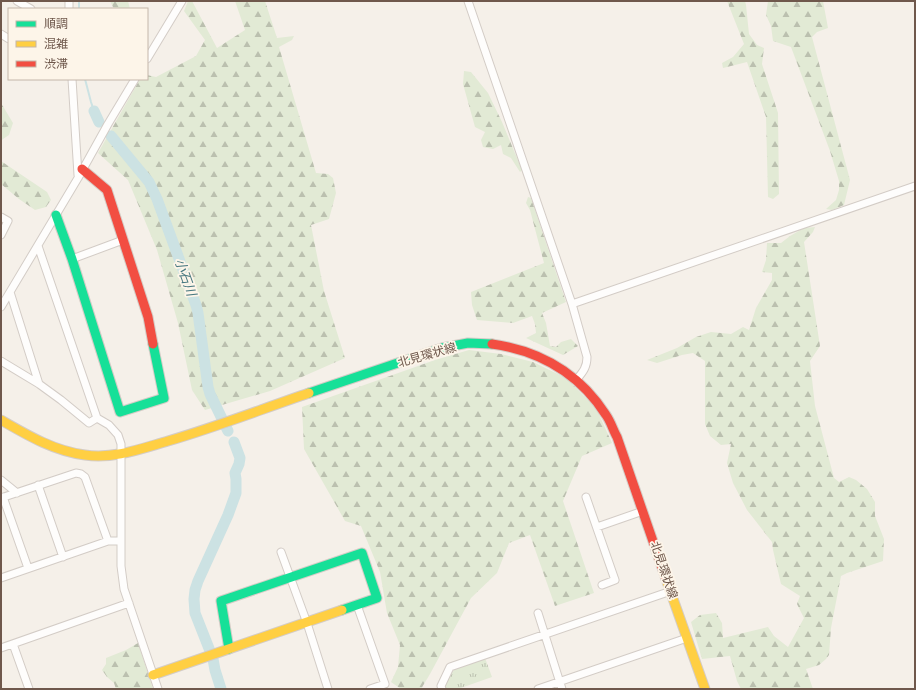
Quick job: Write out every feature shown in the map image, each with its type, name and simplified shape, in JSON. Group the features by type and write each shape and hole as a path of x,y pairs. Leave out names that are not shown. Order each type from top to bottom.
{"street":[{"path":"17,1 29,8"},
{"path":"148,57 182,1"},
{"path":"468,1 572,304 588,357 585,369 577,379"},
{"path":"72,80 80,174"},
{"path":"1,307 134,80"},
{"path":"56,215 72,260 120,412 164,398 148,317 107,190 96,180 80,174"},
{"path":"572,304 915,186"},
{"path":"1,217 8,221 1,235"},
{"path":"72,260 123,240"},
{"path":"38,246 97,418 108,425 118,435 121,444 121,566 124,589 158,689"},
{"path":"10,292 39,384"},
{"name":"北見環状線","path":"1,420 33,439 55,448 80,455 100,456 120,454 137,451 182,437 432,351 474,343 501,345 524,350 553,363 577,379 605,413 617,437 705,689"},
{"path":"1,361 39,384 89,423 97,418"},
{"path":"28,568 2,498 38,485 76,473 85,477 108,541"},
{"path":"1,480 17,493"},
{"path":"38,485 63,556"},
{"path":"586,497 615,580 602,585"},
{"path":"597,527 643,511"},
{"path":"1,578 108,541 121,541"},
{"path":"281,552 307,623 328,689"},
{"path":"153,675 307,623 377,598 362,553 221,601 229,649"},
{"path":"442,689 441,686 450,667 671,591"},
{"path":"1,648 129,603"},
{"path":"357,605 385,684 370,689"},
{"path":"538,614 561,685"},
{"path":"538,689 561,685 688,638"},
{"path":"13,644 29,689"}],"green space":[{"path":"110,1 128,1 130,8 114,8"},
{"path":"188,1 192,1 217,48 245,30 235,1 265,1 277,38 294,36 292,40 279,47 316,173 328,174 333,178 336,193 329,219 311,225 324,291 345,358 270,391 205,410 192,390 178,323 157,250 128,180 98,153 139,80 148,80 148,75 156,77 196,56 205,40 184,11"},
{"path":"727,1 745,1 749,34 757,45 764,48 762,64 778,113 779,194 773,199 768,197 766,117 747,62 723,68 722,63 733,57 744,44"},
{"path":"768,1 823,1 828,28 817,32 812,37 850,180 844,205 832,210 826,209 836,200 839,190 839,181 830,151 791,47 773,41 771,26 766,15"},
{"path":"464,71 471,72 488,93 522,170 520,172 511,158 503,154 501,145 493,149 483,147 481,140 485,132 475,127 463,84"},
{"path":"1,103 13,123 9,135 1,141"},
{"path":"1,161 47,192 51,200 46,207 35,210 1,184"},
{"path":"528,197 531,198 566,302 542,313 546,323 550,346 556,347 561,342 571,339 578,346 563,355 526,338 536,333 532,316 513,323 477,320 472,305 471,292 544,263 530,210 526,203"},
{"path":"815,227 813,232 804,242 820,346 810,361 815,406 834,478 839,482 849,477 856,480 867,489 875,502 875,516 884,539 883,561 841,576 831,628 829,655 819,665 806,669 813,689 741,689 737,681 730,656 702,659 691,622 700,615 716,613 722,623 723,638 768,627 774,636 788,647 804,618 797,604 800,596 781,584 772,542 747,510 733,483 727,463 731,444 721,445 710,436 705,424 705,361 693,353 657,363 647,360 677,348 696,337 711,332 731,334 743,327 749,330 756,308 772,280 772,273 762,272 766,260 767,243 781,243 804,228"},
{"path":"469,350 501,354 533,362 566,378 596,408 612,443 582,456 563,501 594,593 555,606 530,535 509,543 497,573 471,598 421,689 401,689 391,682 398,667 400,645 387,613 380,572 361,526 345,521 304,449 302,407 435,360"},
{"path":"138,643 153,689 116,689 114,683 102,670 106,664 106,658 126,650"},
{"path":"485,658 492,677 458,689 446,689 445,686 454,669"}],"waterway":[{"name":"小石川","path":"79,1 79,8"},
{"name":"小石川","path":"85,80 94,111"},
{"name":"小石川","path":"94,111 99,122"},
{"name":"小石川","path":"111,136 149,182 157,199 196,305 210,394 228,431"},
{"name":"小石川","path":"210,651 195,613 195,590 236,493 235,473 240,458 234,442"},
{"name":"小石川","path":"213,659 221,689"}],"traffic: fast":[{"path":"56,215 72,259 120,412 164,398 153,344"},
{"path":"309,393 442,348 468,343 492,344"},
{"path":"229,649 221,601 362,553 377,598 342,610"}],"traffic: slow":[{"path":"1,420 31,437 62,450 85,455 106,456 137,450 186,436 309,393"},
{"path":"666,579 705,689"},
{"path":"153,675 342,610"}],"traffic: jam":[{"path":"82,169 107,190 148,317 153,344"},
{"path":"492,344 527,352 557,366 584,387 595,400 608,418 617,437 666,579"}]}
